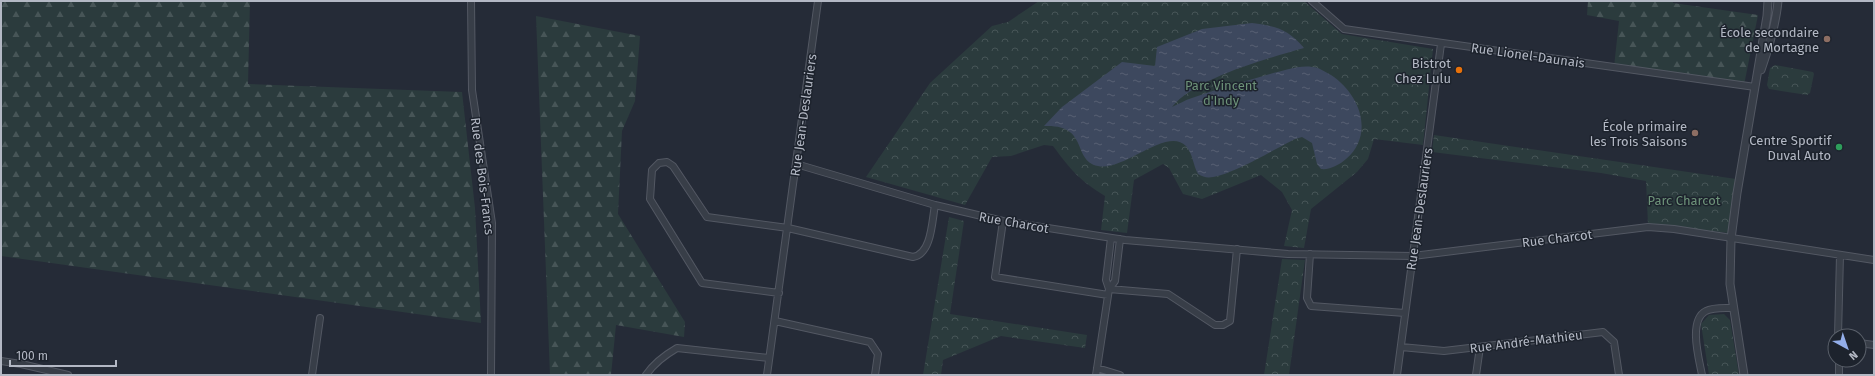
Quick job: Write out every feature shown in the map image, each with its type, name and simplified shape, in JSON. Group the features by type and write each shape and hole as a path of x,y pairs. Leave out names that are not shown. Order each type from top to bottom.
{"street":[{"name":"Rue des Bois-Francs","path":"470,1 472,90 492,222 491,375"},
{"name":"Rue Jean-Deslauriers","path":"767,375 818,1"},
{"name":"Rue Lionel-Daunais","path":"1312,1 1344,29 1441,44 1755,87"},
{"path":"1744,375 1730,284 1731,239 1737,193 1767,16 1768,1"},
{"path":"1755,87 1770,48 1777,16 1778,1"},
{"name":"Rue Jean-Deslauriers","path":"1397,375 1441,44"},
{"path":"779,293 702,283 650,199 652,170 659,163 667,162 673,166 707,217 788,228 913,257 919,256 926,249 935,205"},
{"name":"Rue Charcot","path":"796,164 935,205 1003,221 1111,238 1288,254 1413,256 1648,227 1674,229 1874,260"},
{"path":"1003,221 995,277 1108,292 1168,294 1215,325 1222,325 1230,321 1237,249"},
{"path":"1096,375 1108,292 1106,280 1111,238"},
{"path":"1108,292 1114,281 1120,239"},
{"path":"1310,254 1306,298 1312,306 1405,313"},
{"path":"1838,328 1840,255"},
{"path":"1702,375 1696,347 1696,322 1700,315 1707,310 1733,308"},
{"path":"312,375 320,318"},
{"path":"775,321 870,342 878,354 875,375"},
{"name":"Rue André-Mathieu","path":"1401,347 1444,351 1603,332 1614,342 1619,375"},
{"path":"1476,375 1480,347"},
{"path":"646,375 654,365 677,348 769,358"},
{"path":"1,361 68,375"},
{"path":"1097,368 1120,375"}],"green space":[{"path":"1,1 250,1 248,84 462,92 475,208 481,323 1,256"},
{"name":"Parc Vincent d'Indy","path":"1039,1 1304,1 1342,34 1433,49 1423,145 1374,139 1368,159 1357,172 1311,209 1304,248 1284,246 1292,210 1282,192 1261,175 1202,199 1183,194 1169,168 1163,164 1134,180 1127,233 1101,230 1105,196 1088,185 1076,174 1053,146 1044,145 1011,156 992,157 965,205 866,177 930,83 992,26 1008,22"},
{"path":"1588,1 1673,1 1673,3 1758,15 1744,85 1614,67 1619,21 1587,15"},
{"path":"536,16 640,36 635,101 622,131 618,214 685,322 684,337 616,325 611,375 550,375"},
{"path":"1775,65 1813,72 1814,74 1810,93 1807,95 1769,89 1767,85 1770,68"},
{"name":"Parc Charcot","path":"1434,135 1736,179 1729,233 1648,224 1646,181 1601,173 1432,152"},
{"path":"949,217 964,221 950,314 1087,335 1085,348 1001,336 943,360 941,375 923,375"},
{"path":"1282,259 1305,260 1289,375 1264,375"},
{"path":"1724,314 1730,320 1739,375 1709,375 1701,324 1709,315"}],"water":[{"path":"1252,23 1275,27 1292,36 1304,48 1253,63 1215,78 1197,87 1172,107 1201,95 1270,74 1302,67 1315,67 1331,75 1341,83 1356,103 1360,115 1362,126 1360,138 1355,149 1346,159 1334,167 1321,169 1317,164 1312,143 1302,137 1295,139 1231,171 1213,177 1205,177 1198,174 1188,149 1178,141 1156,145 1120,163 1108,166 1098,166 1090,162 1085,157 1074,136 1068,131 1058,127 1044,126 1062,107 1122,62 1155,66 1157,47 1202,29"}],"place":[{"name":"École secondaire de Mortagne","path":"1827,39"},
{"name":"Bistrot Chez Lulu","path":"1459,70"},
{"name":"École primaire les Trois Saisons","path":"1695,133"},
{"name":"Centre Sportif Duval Auto","path":"1839,147"}]}
